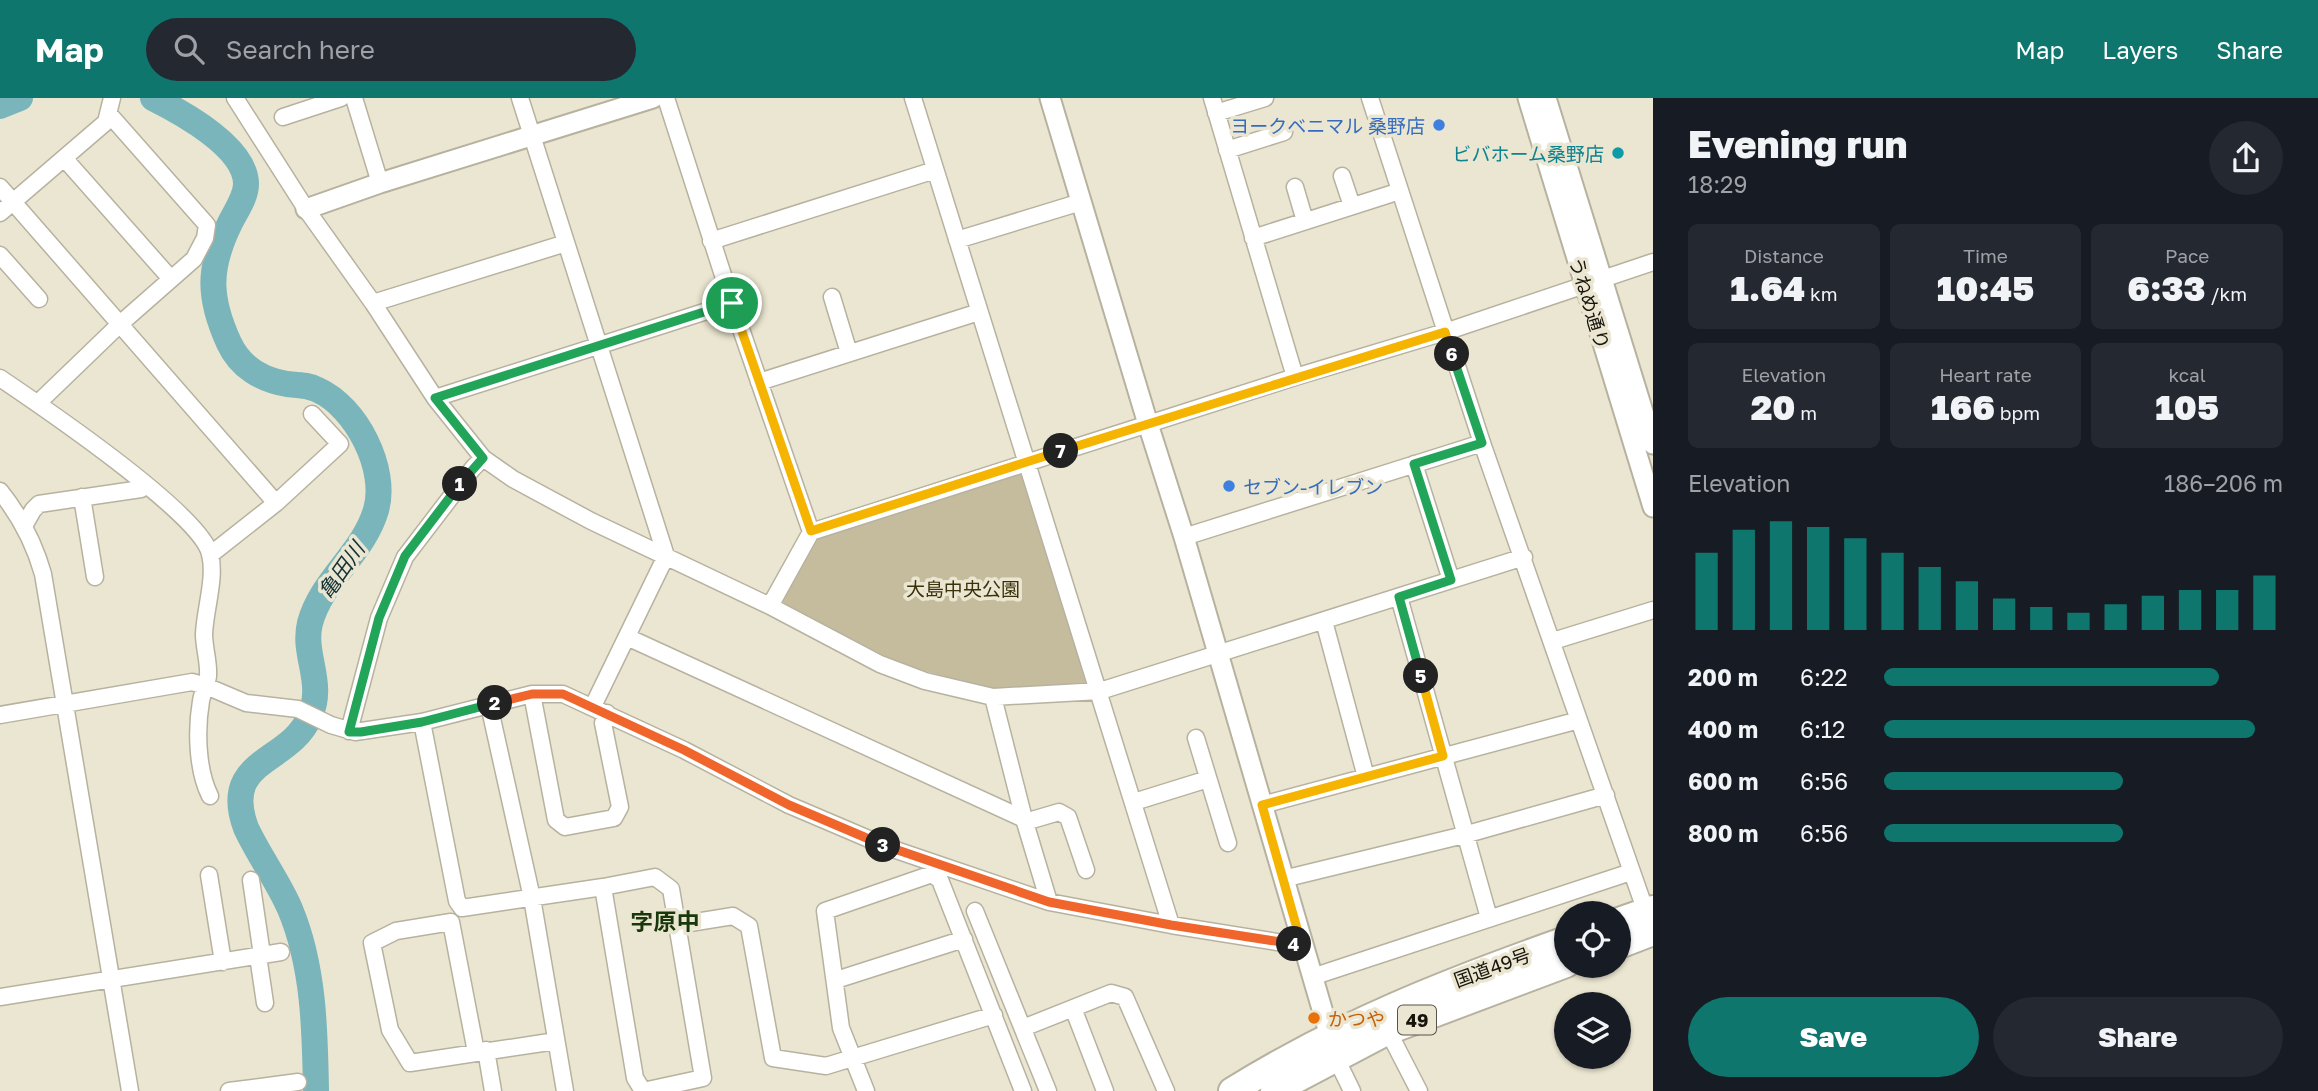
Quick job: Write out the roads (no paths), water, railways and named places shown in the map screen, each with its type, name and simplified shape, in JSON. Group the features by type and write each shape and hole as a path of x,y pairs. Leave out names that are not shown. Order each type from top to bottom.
{"highway":[{"path":"1631,920 1651,918"},
{"path":"1631,935 1651,918"},
{"name":"国道49号","path":"1274,1091 1333,1047 1430,990 1554,944"},
{"name":"国道49号","path":"1232,1091 1265,1070 1388,1031 1554,969"}],"street":[{"path":"234,98 435,398 483,458 513,480 889,667 925,681 993,697 1100,691 1524,557"},
{"path":"283,117 341,98"},
{"path":"355,98 380,183"},
{"path":"520,98 666,556 627,637 600,709 620,807 614,818 565,827 556,820 532,694"},
{"path":"306,209 380,183 653,98"},
{"path":"666,98 711,241 811,531"},
{"path":"914,98 1171,925"},
{"path":"1051,98 1184,537 1302,946 1333,1047 1352,1091"},
{"path":"1265,98 1214,106 1295,377"},
{"path":"1370,98 1482,443 1524,557 1631,872 1651,918"},
{"name":"うねめ通り","path":"1528,98 1653,444"},
{"name":"うねめ通り","path":"1546,98 1653,507"},
{"path":"0,213 106,122 111,105"},
{"path":"38,403 120,324 194,259 205,237 207,225 111,105"},
{"path":"1227,150 1284,132"},
{"path":"64,158 171,279"},
{"path":"711,241 935,170"},
{"path":"1342,176 1352,206"},
{"path":"0,187 276,503"},
{"path":"1295,187 1305,221"},
{"path":"1254,238 1400,191"},
{"path":"957,240 1081,202"},
{"path":"373,303 566,243"},
{"path":"0,255 38,299"},
{"path":"770,607 811,531 1445,332 1653,262"},
{"path":"832,297 849,353"},
{"path":"435,398 732,303"},
{"path":"759,382 979,312"},
{"path":"0,378 38,403 146,486 204,539 210,555 211,576 204,638 208,672 199,717 204,777 210,796"},
{"path":"210,555 276,503 340,444 312,414"},
{"path":"1184,537 1482,443"},
{"path":"349,732 379,618 405,556 483,458"},
{"path":"1414,464 1451,580"},
{"path":"24,526 39,505 146,486"},
{"path":"0,491 16,510 36,548 43,573 130,1091"},
{"path":"82,497 95,577"},
{"path":"1399,597 1489,918"},
{"path":"1553,641 1653,610"},
{"path":"1324,621 1366,777"},
{"path":"627,637 1025,820 1059,812 1068,817 1086,870"},
{"path":"0,715 192,682 246,704 298,709 349,732 361,732 422,722 532,694 563,694 600,709 789,805 935,869 1049,902 1302,946"},
{"path":"993,697 1049,902"},
{"path":"489,705 532,898 565,1091"},
{"path":"1262,805 1579,720"},
{"path":"422,722 457,901 461,908"},
{"path":"1196,738 1228,843"},
{"path":"1134,802 1208,779"},
{"path":"1283,879 1464,835 1606,795"},
{"path":"935,869 1023,1091"},
{"path":"866,1091 841,1028 825,911 935,869"},
{"path":"1312,977 1631,872"},
{"path":"209,875 223,962"},
{"path":"556,1041 410,1063 390,1030 372,943 396,931 451,922 461,908 655,877 671,889 703,1078 643,1091 635,1078 603,887"},
{"path":"251,880 265,1003"},
{"path":"975,911 1048,1091"},
{"path":"677,925 733,916 749,926 773,1058 826,1066 994,1015"},
{"path":"451,922 493,1091"},
{"path":"836,980 964,939"},
{"path":"0,997 281,952"},
{"path":"1023,1028 1111,993 1125,997 1163,1090"},
{"path":"1073,1008 1105,1091"},
{"path":"1388,1031 1419,1091"},
{"path":"229,1091 298,1082"}],"waterway":[{"name":"亀田川","path":"0,106 20,98"},
{"name":"亀田川","path":"153,98 210,132 224,144 243,170 246,184 244,194 223,239 214,269 214,297 229,343 239,359 261,376 278,382 311,387 332,398 345,410 366,441 377,476 379,494 370,526 324,593 310,623 308,635 315,692 310,716 288,744 250,774 242,788 240,805 246,828 290,909 304,953 312,999 316,1091"}],"place":[{"name":"ヨークベニマル 桑野店","path":"1439,125"},
{"name":"ビバホーム桑野店","path":"1618,153"},
{"name":"セブン-イレブン","path":"1229,486"},
{"name":"かつや","path":"1314,1018"}],"district":[{"name":"字原中","path":"665,921"}],"park label":[{"name":"大島中央公園","path":"963,588"}]}
